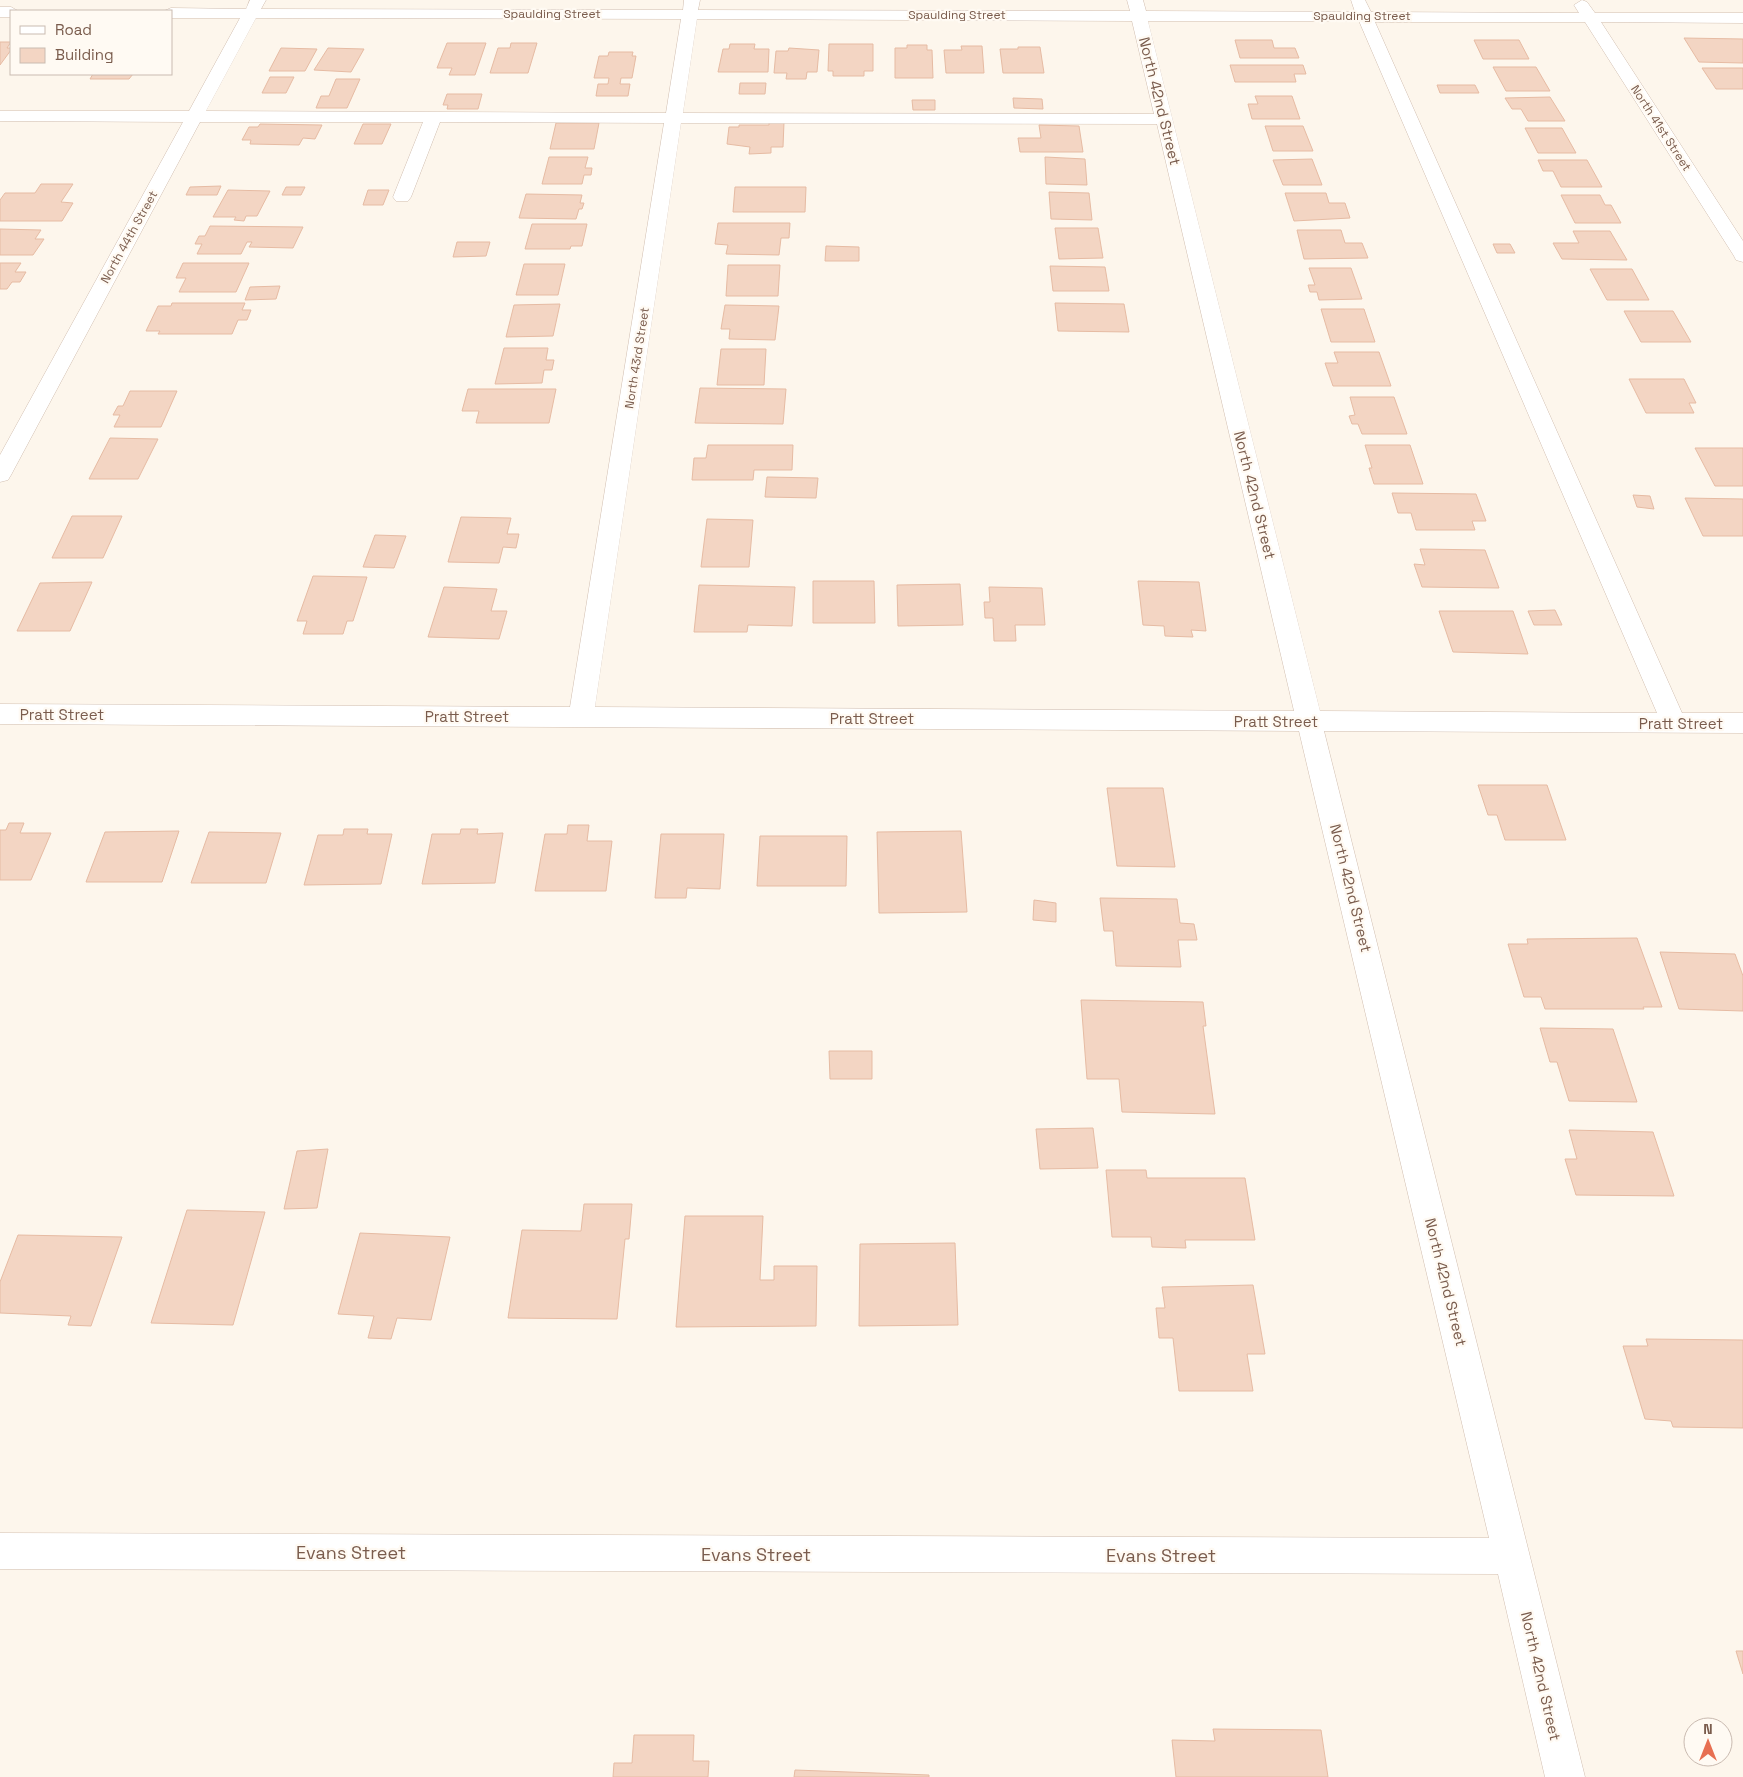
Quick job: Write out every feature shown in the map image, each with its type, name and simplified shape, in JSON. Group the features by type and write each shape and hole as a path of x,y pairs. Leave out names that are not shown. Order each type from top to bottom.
{"street":[{"name":"North 41st Street","path":"1579,0 1743,256"},
{"name":"Spaulding Street","path":"172,13 254,7 1361,8 1591,18 1743,18"},
{"name":"North 44th Street","path":"0,475 254,7"},
{"name":"North 43rd Street","path":"581,716 691,7"},
{"name":"North 42nd Street","path":"1137,8 1565,1777"},
{"path":"1361,8 1674,723"},
{"path":"0,116 1164,119"},
{"path":"402,197 433,118"},
{"name":"Pratt Street","path":"0,714 1743,723"},
{"name":"Evans Street","path":"0,1551 1512,1556"}],"building":[{"path":"1684,38 1743,39 1743,63 1699,62"},
{"path":"1235,40 1272,40 1274,48 1295,48 1299,58 1240,58"},
{"path":"1474,40 1519,40 1529,59 1483,59"},
{"path":"0,42 10,42 7,48 10,48 10,51 0,65"},
{"path":"447,43 486,43 475,75 449,75 452,68 437,68"},
{"path":"511,43 537,43 528,73 490,73 498,48 510,48"},
{"path":"730,44 755,44 754,49 769,49 768,72 718,72 723,49 729,49"},
{"path":"829,44 873,44 873,71 864,71 864,76 833,76 833,71 828,71"},
{"path":"907,45 927,45 927,50 932,50 933,78 895,78 895,48 907,48"},
{"path":"961,46 982,46 984,73 946,73 944,50 962,50"},
{"path":"1018,47 1040,47 1044,73 1003,73 1000,49 1018,49"},
{"path":"281,48 317,49 305,71 269,71"},
{"path":"328,48 364,49 351,72 314,70"},
{"path":"789,48 819,50 817,72 807,72 806,79 786,79 787,73 774,73 776,51 788,51"},
{"path":"609,52 633,52 632,56 636,56 632,78 621,78 620,84 630,84 628,96 596,96 598,84 608,84 609,78 594,78 599,56 608,56"},
{"path":"1230,65 1303,65 1306,74 1294,74 1296,82 1235,82"},
{"path":"1493,67 1536,67 1550,91 1506,91"},
{"path":"1702,68 1743,68 1743,89 1716,89"},
{"path":"92,75 132,75 129,79 90,79"},
{"path":"270,77 294,77 286,93 262,93"},
{"path":"336,79 360,79 347,108 316,108 321,96 329,96"},
{"path":"740,83 766,83 765,94 739,94"},
{"path":"1437,85 1475,85 1479,93 1440,93"},
{"path":"447,94 482,94 478,109 447,109 448,105 443,105"},
{"path":"1255,96 1292,96 1300,119 1252,119 1248,104 1258,104"},
{"path":"1550,97 1565,121 1528,121 1521,109 1512,109 1505,98"},
{"path":"1013,98 1042,99 1043,109 1014,108"},
{"path":"912,100 935,100 935,110 913,110"},
{"path":"769,122 784,122 783,147 771,147 771,153 749,154 750,147 727,144 729,127 769,125"},
{"path":"556,123 599,123 594,149 550,149"},
{"path":"260,124 322,125 315,139 303,138 299,145 250,144 251,140 242,140 249,127 258,127"},
{"path":"363,124 391,124 382,144 354,144"},
{"path":"1039,125 1079,126 1083,152 1020,152 1018,138 1041,138"},
{"path":"1265,126 1303,126 1313,151 1273,151"},
{"path":"1525,128 1562,128 1576,153 1538,153"},
{"path":"549,157 588,157 585,168 592,168 591,175 584,175 582,184 542,184"},
{"path":"1045,157 1085,159 1087,185 1046,184"},
{"path":"1312,159 1322,185 1283,185 1273,160"},
{"path":"1538,160 1587,160 1602,187 1561,187 1553,171 1543,171"},
{"path":"41,184 73,184 61,202 73,203 62,221 0,221 0,200 5,193 35,193"},
{"path":"221,186 217,195 186,195 190,187"},
{"path":"286,187 305,187 301,195 282,195"},
{"path":"735,187 806,187 805,212 733,212"},
{"path":"228,190 270,191 257,216 246,216 244,221 234,220 236,217 213,217"},
{"path":"368,190 389,190 383,205 363,205"},
{"path":"1049,192 1089,193 1092,220 1051,219"},
{"path":"1285,193 1326,193 1329,203 1345,203 1350,218 1294,221"},
{"path":"526,194 582,195 580,203 584,203 582,209 579,209 576,219 519,218"},
{"path":"1561,195 1600,195 1605,205 1611,205 1621,223 1575,223"},
{"path":"718,223 790,223 789,238 781,238 779,255 726,254 728,245 715,244"},
{"path":"532,224 587,224 582,246 571,246 570,249 525,249"},
{"path":"210,226 303,227 293,248 249,247 252,242 247,242 241,254 197,254 202,244 195,244 199,236 205,236"},
{"path":"1055,228 1098,228 1103,258 1059,259"},
{"path":"0,229 41,230 35,239 44,239 33,255 0,255"},
{"path":"1297,230 1341,230 1345,243 1362,243 1368,258 1304,259"},
{"path":"1573,231 1610,231 1627,260 1562,259 1553,243 1579,243"},
{"path":"457,242 490,242 486,256 453,257"},
{"path":"1493,244 1510,244 1515,253 1497,253"},
{"path":"826,246 859,247 859,261 825,261"},
{"path":"0,263 21,263 15,272 26,272 20,282 12,282 7,289 0,289"},
{"path":"183,263 249,263 236,292 179,292 186,278 176,278"},
{"path":"524,264 565,264 558,295 516,295"},
{"path":"728,265 780,265 778,296 726,296"},
{"path":"1050,266 1105,267 1109,291 1053,291"},
{"path":"1309,268 1351,268 1362,299 1319,300 1317,292 1310,292 1308,285 1315,285"},
{"path":"1590,269 1632,269 1649,300 1607,300"},
{"path":"280,286 276,299 245,300 250,287"},
{"path":"172,303 245,303 242,310 251,310 247,320 238,320 232,334 158,334 160,331 146,331 158,306 171,306"},
{"path":"1055,303 1124,304 1129,332 1058,331"},
{"path":"560,304 553,336 506,337 514,305"},
{"path":"725,305 779,306 775,340 729,339 730,329 721,329"},
{"path":"1321,309 1364,309 1375,342 1331,342"},
{"path":"1624,311 1673,311 1691,342 1641,342"},
{"path":"504,348 548,348 546,360 554,360 552,370 544,370 542,383 495,384"},
{"path":"721,349 766,349 764,385 717,385"},
{"path":"1334,352 1379,352 1391,386 1333,386 1325,363 1338,363"},
{"path":"1629,379 1684,379 1696,403 1689,403 1694,413 1646,413"},
{"path":"700,388 786,389 783,424 695,423"},
{"path":"468,389 556,389 549,423 476,423 479,411 462,411"},
{"path":"130,391 177,391 161,427 114,427 120,415 113,415 118,406 123,406"},
{"path":"1350,397 1394,397 1407,434 1362,434 1358,424 1352,424 1349,416 1355,415"},
{"path":"110,438 158,439 138,479 89,479"},
{"path":"708,445 793,445 792,470 754,470 753,480 692,480 694,458 706,458"},
{"path":"1365,445 1410,445 1423,484 1374,484 1369,468 1372,468"},
{"path":"1695,448 1743,448 1743,486 1715,486"},
{"path":"767,477 818,478 816,498 765,497"},
{"path":"1392,493 1476,494 1486,521 1472,521 1475,530 1416,530 1411,513 1398,513"},
{"path":"1633,495 1650,496 1654,509 1637,507"},
{"path":"1685,498 1743,499 1743,536 1703,536"},
{"path":"72,516 122,516 103,558 52,558"},
{"path":"461,517 511,518 507,534 519,534 516,548 503,547 499,563 448,562"},
{"path":"707,519 753,520 749,567 701,567"},
{"path":"375,535 406,536 394,568 363,567"},
{"path":"1420,549 1485,550 1499,588 1422,587 1414,564 1425,565"},
{"path":"313,576 367,577 353,621 347,621 343,634 303,634 307,621 297,621"},
{"path":"813,581 874,581 875,623 813,623"},
{"path":"1138,581 1199,582 1206,631 1191,630 1193,637 1165,636 1164,626 1143,625"},
{"path":"92,582 70,631 17,631 40,583"},
{"path":"960,584 963,625 898,626 897,585"},
{"path":"699,585 795,587 792,626 748,625 747,632 694,632"},
{"path":"444,587 497,589 491,611 507,611 499,639 428,637"},
{"path":"989,587 1042,588 1045,625 1015,625 1016,641 994,641 993,618 985,618 984,602 990,602"},
{"path":"1555,610 1562,625 1534,625 1528,611"},
{"path":"1439,611 1513,611 1528,654 1453,652"},
{"path":"1478,785 1547,785 1566,840 1505,840 1497,815 1488,815"},
{"path":"1107,788 1163,788 1175,867 1117,866"},
{"path":"9,823 24,823 20,833 51,833 31,880 0,880 0,830 6,830"},
{"path":"568,825 589,825 587,841 612,841 606,891 535,891 545,834 567,834"},
{"path":"344,829 368,829 367,834 392,834 381,884 304,885 318,835 343,835"},
{"path":"461,829 478,829 477,834 503,833 495,883 422,884 432,834 460,834"},
{"path":"179,831 162,882 86,882 105,832"},
{"path":"961,831 967,912 879,913 877,832"},
{"path":"209,832 281,833 266,883 191,883"},
{"path":"661,834 724,834 720,889 687,888 686,898 655,898"},
{"path":"760,836 847,836 846,886 757,886"},
{"path":"1100,898 1177,899 1180,923 1194,924 1197,940 1178,940 1181,967 1116,966 1113,931 1104,931"},
{"path":"1034,900 1056,903 1056,922 1033,920"},
{"path":"1637,938 1662,1007 1643,1007 1644,1009 1545,1009 1541,997 1524,997 1508,944 1528,944 1527,939"},
{"path":"1660,952 1735,954 1743,976 1743,1011 1679,1009"},
{"path":"1081,1000 1203,1002 1206,1026 1203,1026 1215,1114 1122,1112 1119,1079 1087,1079"},
{"path":"1540,1028 1613,1029 1637,1102 1569,1101 1557,1062 1550,1062"},
{"path":"829,1051 872,1051 872,1079 830,1079"},
{"path":"1093,1128 1098,1168 1040,1169 1036,1129"},
{"path":"1569,1130 1653,1132 1674,1196 1576,1195 1565,1159 1577,1159"},
{"path":"328,1149 317,1208 284,1209 297,1151"},
{"path":"1106,1170 1146,1170 1147,1178 1245,1178 1255,1240 1185,1240 1186,1248 1152,1247 1151,1237 1112,1237"},
{"path":"584,1204 632,1204 629,1239 625,1239 617,1319 508,1318 522,1230 581,1231"},
{"path":"187,1210 265,1212 233,1325 151,1323"},
{"path":"685,1216 763,1216 760,1280 774,1280 774,1266 817,1266 816,1326 676,1327"},
{"path":"360,1233 450,1237 431,1320 397,1318 391,1339 368,1338 374,1316 338,1314"},
{"path":"18,1235 122,1237 91,1326 68,1325 71,1316 0,1313 0,1282"},
{"path":"955,1243 958,1325 859,1326 860,1244"},
{"path":"1253,1285 1265,1354 1247,1354 1253,1391 1179,1391 1173,1338 1159,1338 1156,1308 1165,1308 1162,1287"},
{"path":"1646,1339 1743,1340 1743,1428 1673,1427 1671,1421 1645,1419 1623,1346 1648,1346"},
{"path":"1736,1651 1743,1651 1743,1674"},
{"path":"1213,1729 1321,1730 1328,1777 1176,1777 1172,1740 1215,1741"},
{"path":"634,1735 694,1735 693,1761 709,1761 708,1777 613,1777 614,1763 632,1763"},
{"path":"795,1770 929,1775 929,1777 794,1777"}]}
